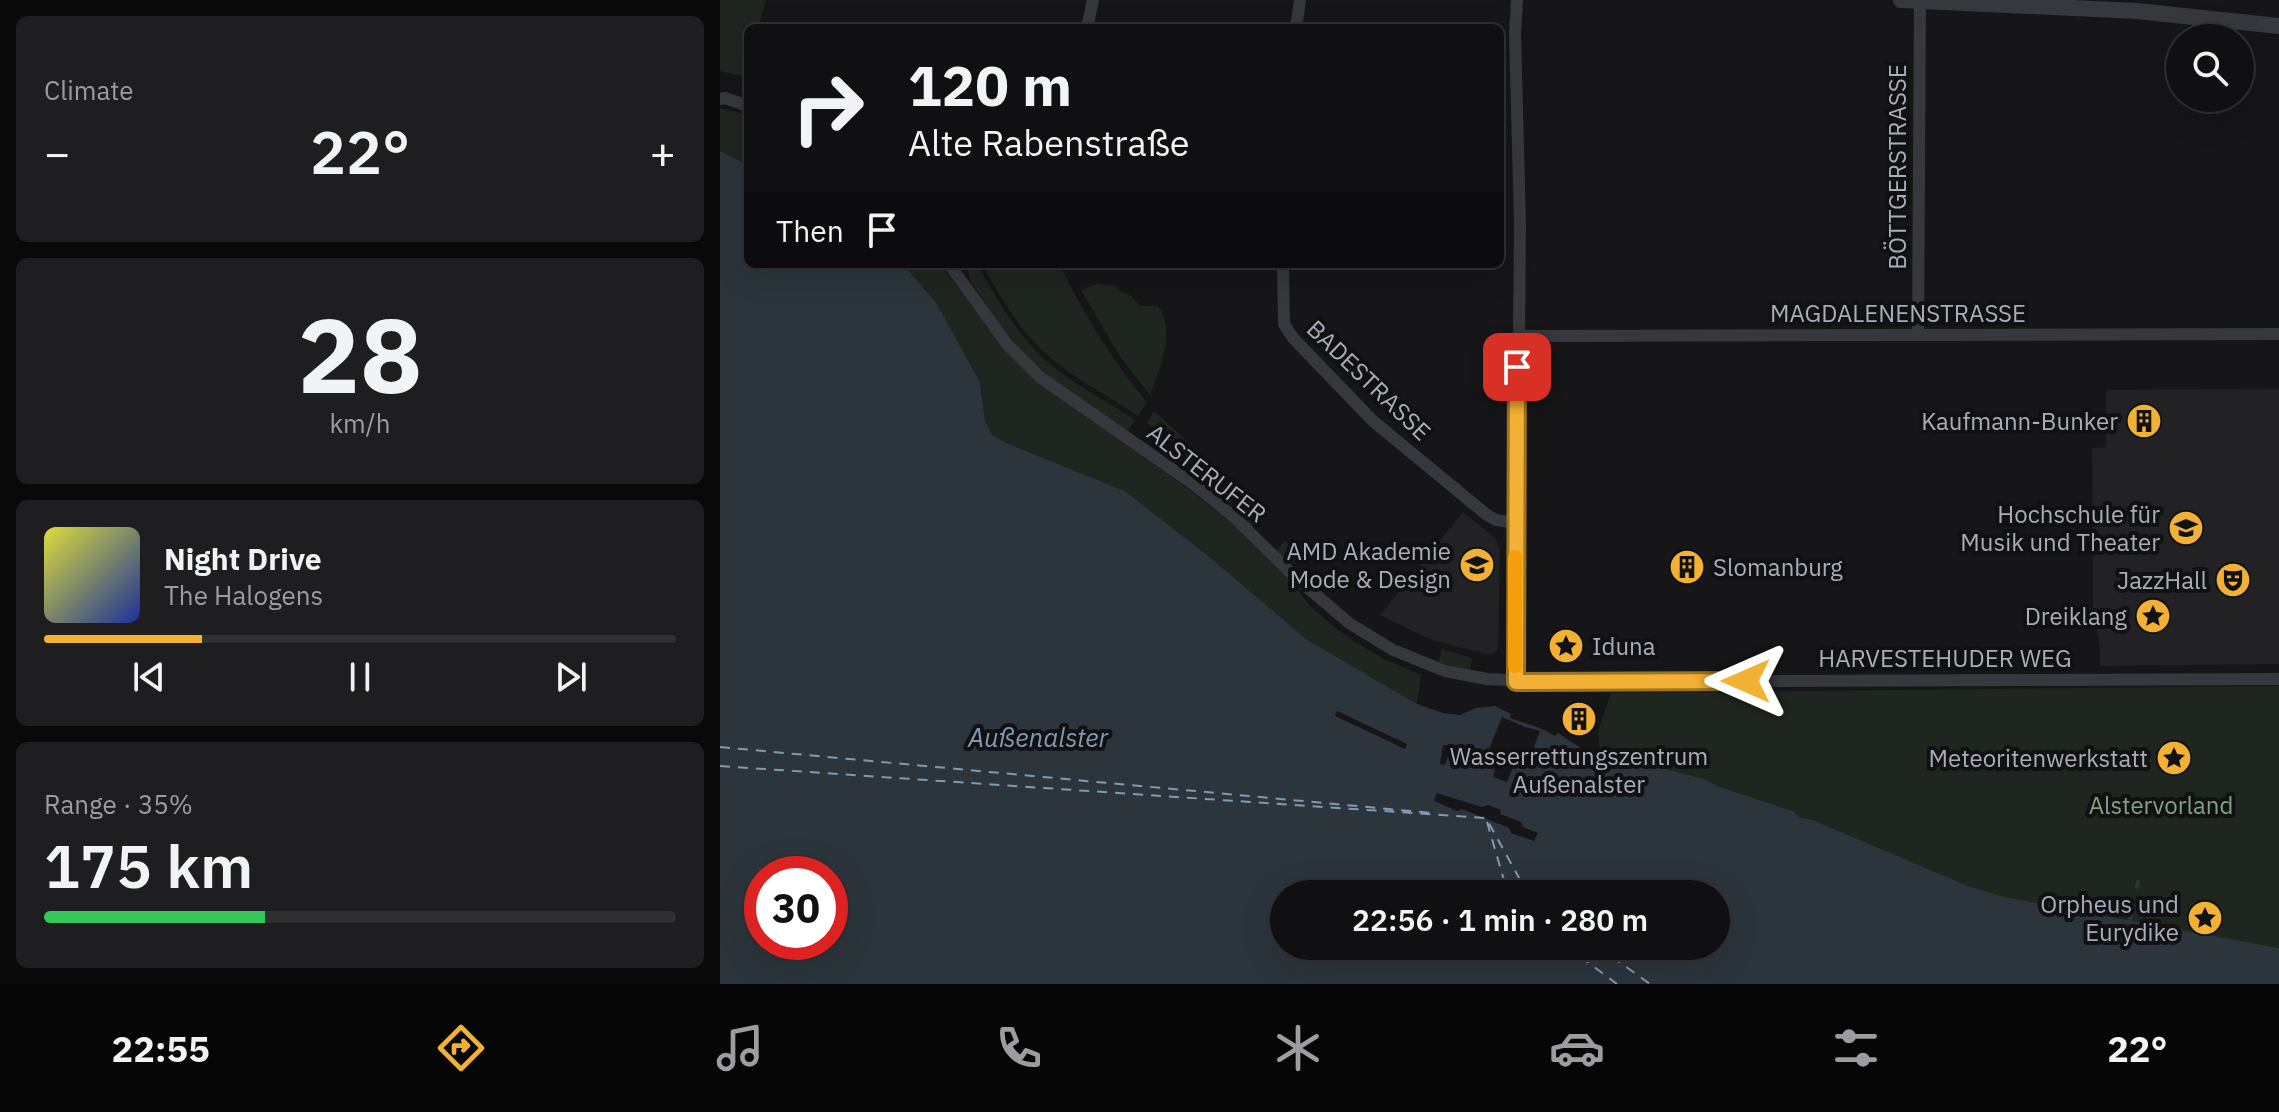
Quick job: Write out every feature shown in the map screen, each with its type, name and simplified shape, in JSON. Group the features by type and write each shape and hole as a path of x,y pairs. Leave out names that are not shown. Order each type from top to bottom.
{"street":[{"path":"1088,24 1093,0"},
{"path":"1297,24 1300,0"},
{"path":"1516,682 1520,224 1515,34 1517,0"},
{"path":"1901,0 2137,11 2279,26"},
{"name":"BÖTTGERSTRASSE","path":"1918,334 1920,0"},
{"path":"722,96 744,104"},
{"name":"ALSTERUFER","path":"954,268 1007,344 1040,377 1234,517 1294,576 1349,623 1422,664 1459,675 1516,682"},
{"name":"BADESTRASSE","path":"1283,268 1284,324 1293,338 1373,421 1487,515 1496,520 1516,523"},
{"name":"MAGDALENENSTRASSE","path":"1517,336 2279,334"},
{"name":"HARVESTEHUDER WEG","path":"1516,682 2279,679"}],"shaded area":[{"name":"Hochschule für Musik und Theater","path":"2279,389 2279,664 2100,666 2093,608 2092,448 2106,447 2106,390"},
{"path":"1463,512 1494,537 1500,548 1498,647 1490,655 1432,640 1380,615"}],"green space":[{"path":"720,0 766,0 759,24 744,24 744,77 720,71"},
{"path":"720,108 744,114 744,163 720,151"},
{"path":"906,268 943,268 1003,347 1049,389 1235,526 1287,577 1310,606 1332,625 1384,659 1421,675 1417,704 1306,639 1212,559 1125,491 992,435 985,421 980,382 937,304"},
{"path":"979,268 1011,320 1043,358 1135,420 1127,432 1059,384 1022,351 970,280 968,271"},
{"path":"1061,268 1099,336 1147,402 1138,416 1046,354 1020,326 985,270"},
{"path":"1097,284 1116,286 1140,306 1158,306 1163,316 1166,338 1150,395 1121,358 1081,290"},
{"path":"1154,411 1218,470 1216,472 1147,423"},
{"path":"1243,501 1263,519 1258,526 1252,527 1235,511"},
{"path":"1285,541 1300,556 1291,565 1276,551"},
{"path":"1442,649 1472,658 1470,671 1438,662"},
{"name":"Alstervorland","path":"2279,686 2279,948 2004,897 1968,886 1813,820 1801,818 1793,811 1704,779 1609,751 1600,754 1598,732 1611,693"}],"water":[{"name":"Außenalster","path":"720,151 744,163 744,268 906,268 937,304 980,382 985,421 992,435 1125,491 1212,559 1306,639 1417,704 1460,715 1476,708 1495,706 1511,714 1510,718 1555,736 1558,733 1587,752 1590,749 1600,754 1609,750 1622,757 1704,779 1793,811 1801,818 1813,820 1968,886 2004,897 2279,948 2279,984 720,984"}],"pier":[{"path":"1337,711 1407,744 1405,749 1335,716"},
{"path":"1502,717 1540,731 1531,755 1519,751 1507,782 1493,777 1495,770 1483,765 1447,758 1445,765 1440,764 1443,745 1449,746 1448,753 1485,759"},
{"path":"1437,793 1501,810 1500,814 1538,833 1534,841 1511,833 1509,828 1434,801"}],"waterway":[{"path":"2137,887 2138,882"},
{"path":"2130,921 2133,905"}],"ferry route":[{"path":"720,747 1432,813"},
{"path":"720,766 1486,818 1520,880"},
{"path":"1487,822 1504,880"},
{"path":"1585,960 1617,984"},
{"path":"1617,960 1650,984"}],"slow traffic":[{"path":"1515,557 1515,666"}],"place":[{"name":"Kaufmann-Bunker","path":"2144,421"},
{"name":"Hochschule für Musik und Theater","path":"2186,528"},
{"name":"AMD Akademie Mode & Design","path":"1477,565"},
{"name":"Slomanburg","path":"1687,567"},
{"name":"JazzHall","path":"2233,580"},
{"name":"Dreiklang","path":"2153,616"},
{"name":"Iduna","path":"1566,646"},
{"name":"Wasserrettungszentrum Außenalster","path":"1579,719"},
{"name":"Meteoritenwerkstatt","path":"2174,758"},
{"name":"Orpheus und Eurydike","path":"2205,918"}],"route":[{"path":"1517,367 1516,682 1746,681"}]}
